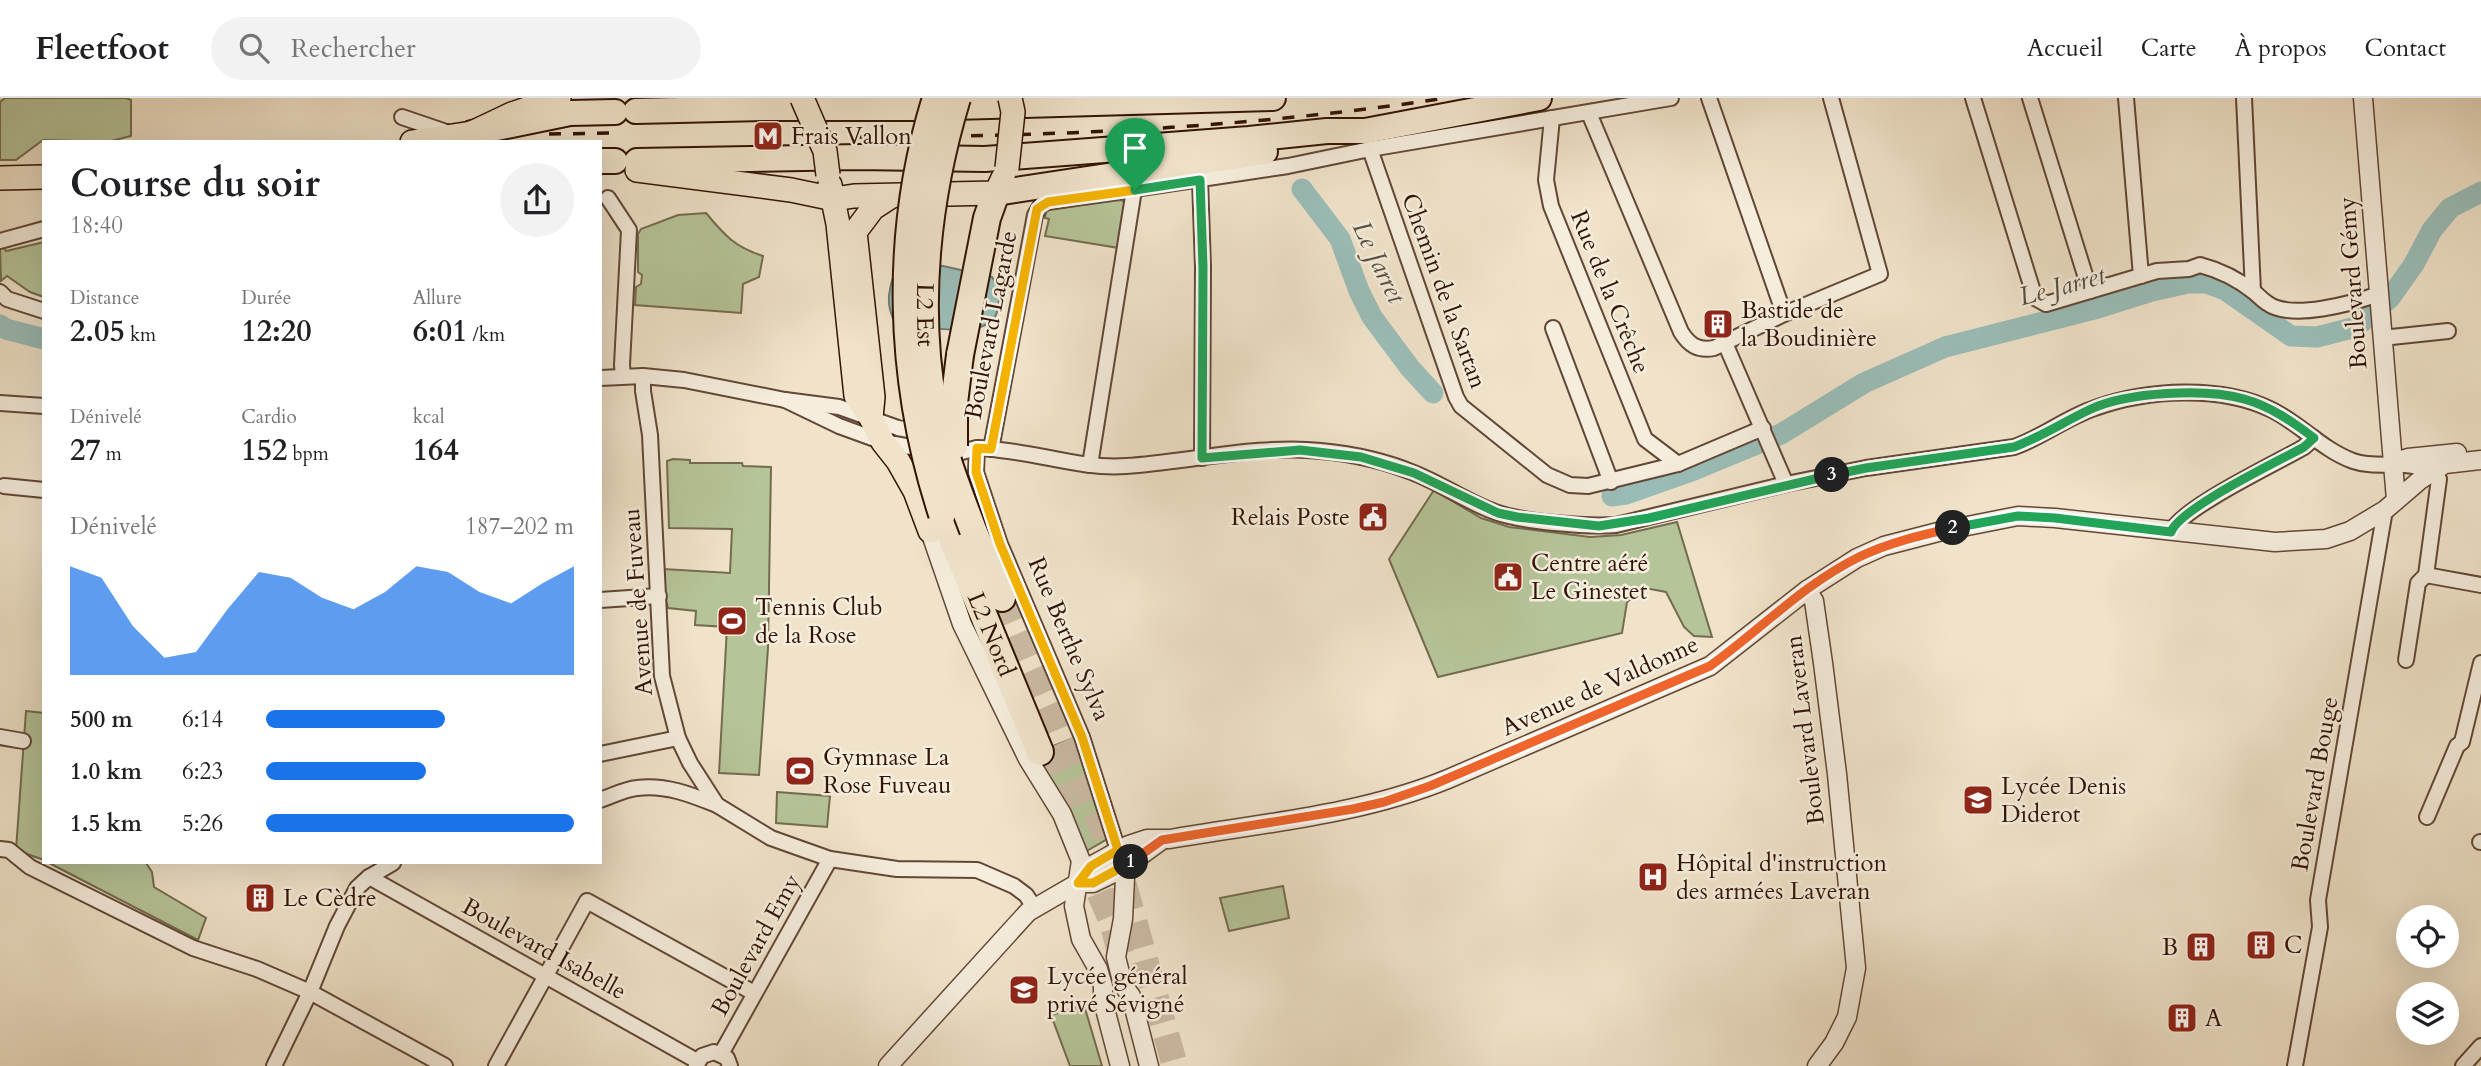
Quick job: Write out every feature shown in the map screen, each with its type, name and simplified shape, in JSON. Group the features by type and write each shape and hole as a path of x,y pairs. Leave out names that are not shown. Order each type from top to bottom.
{"highway":[{"name":"L2 Est","path":"936,98 923,138 910,227 905,316 918,420 936,522"},
{"name":"L2 Est","path":"957,98 943,143 930,229 925,315 934,409 945,453 973,530"},
{"path":"463,134 570,113 766,108 916,108 1273,98"},
{"path":"973,530 957,459 953,425 960,355 986,226 996,193 1274,151 1368,140 1476,110 1549,105"},
{"path":"618,164 859,157 985,159 1327,131 1368,140"},
{"name":"L2 Nord","path":"936,522 1040,752"},
{"name":"L2 Nord","path":"973,530 1002,598"}],"main road":[{"path":"411,132 463,134 559,98"},
{"path":"802,98 838,187 856,396 936,522"},
{"path":"618,164 791,190 838,187 890,197 996,193 1007,168 1016,103"},
{"path":"0,178 42,177"},
{"path":"871,418 873,397 855,232 873,208 890,197"}],"street":[{"path":"1090,465 1135,190 1288,166 1368,140 1549,105 1589,113 1671,98"},
{"path":"1709,98 1784,314"},
{"path":"1589,113 1681,332 1685,339 1697,348 1706,349 1880,274 1831,98"},
{"path":"1973,98 2035,298 2046,304 2141,275 2189,269 2200,265 2252,290 2268,304 2281,309 2333,307 2379,294"},
{"path":"2030,98 2090,291"},
{"path":"2126,98 2141,275"},
{"path":"2244,98 2252,290"},
{"name":"Boulevard Gémy","path":"2363,98 2392,463"},
{"name":"Rue de la Crêche","path":"1549,105 1546,180 1551,206 1645,439 1678,464"},
{"name":"Chemin de la Sartan","path":"1368,140 1461,406 1547,475 1570,485 1588,486 1611,482 1678,464 1764,432"},
{"path":"1200,180 1203,267 1202,458"},
{"name":"Boulevard Lagarde","path":"984,449 1037,209 1048,202 1135,190"},
{"path":"608,198 629,230 623,376"},
{"path":"0,241 42,230"},
{"path":"0,292 7,299 42,311"},
{"path":"1552,328 1611,482"},
{"path":"2381,332 2448,331"},
{"path":"1725,343 1786,484"},
{"path":"602,378 643,376 684,380 785,400 839,407 898,428 961,439 984,449 1090,465 1124,466 1300,450 1361,457 1414,473 1498,513 1599,526 1649,518 1786,484 1866,468 2014,447 2031,441 2093,408 2126,399 2216,393 2245,399 2272,411 2355,462 2392,463 2425,469 2439,479 2426,575 2418,583 2406,660"},
{"name":"Avenue de Fuveau","path":"643,376 650,435 663,676 678,738 690,763 718,805 771,838 830,859 897,869 976,870 1014,886 1026,895 1034,907"},
{"path":"785,400 839,426 883,442 958,454 984,449"},
{"path":"0,403 42,406"},
{"path":"2171,532 2174,524 2210,499 2304,447 2314,438"},
{"name":"Rue Berthe Sylva","path":"984,449 976,472 1000,544 1082,737 1120,860"},
{"path":"2392,463 2408,458 2481,451"},
{"path":"2432,472 2445,464 2481,460"},
{"path":"2391,505 2395,470 2392,463"},
{"name":"Avenue de Valdonne","path":"888,1066 1016,923 1034,907 1078,883 1091,866 1120,860 1147,839 1162,840 1353,809 1413,793 1710,666 1807,590 1857,558 1885,546 2018,516 2275,542 2300,542 2350,531 2391,505 2432,472"},
{"path":"4,486 42,490"},
{"name":"Boulevard Bouge","path":"2295,1066 2320,927 2318,900 2391,505"},
{"path":"936,522 962,624 1028,759 1062,814 1081,861 1074,906 1082,939 1098,969 1103,986 1103,1001 1120,1066"},
{"path":"2426,575 2481,585"},
{"name":"Boulevard Laveran","path":"1807,590 1814,601 1823,663 1856,968 1847,1017 1834,1043 1817,1066"},
{"path":"602,600 659,596"},
{"path":"2427,817 2457,746 2462,742 2481,663"},
{"path":"0,737 23,741"},
{"path":"602,754 678,738"},
{"path":"602,799 634,788 657,787 718,805"},
{"path":"0,849 9,850 30,867 193,948 257,969 310,992 445,1066"},
{"name":"Boulevard Emy","path":"725,1060 754,993 830,859"},
{"path":"1120,860 1125,878 1123,919 1116,957 1123,985 1131,996 1149,1066"},
{"path":"274,1066 357,888 369,877 391,864"},
{"name":"Boulevard Isabelle","path":"369,877 697,1063"},
{"path":"496,1066 587,901 754,993"},
{"path":"2463,1066 2481,1046"},
{"path":"697,1063 708,1052 725,1060"}],"green space":[{"path":"5,98 126,98 131,100 131,136 115,140 42,140 16,160 0,160 0,102"},
{"path":"1121,200 1125,202 1119,248 1045,236 1049,219 1045,218 1046,210"},
{"path":"706,213 731,240 763,256 759,277 743,284 741,313 635,305 636,287 641,284 642,275 638,272 638,234 641,229 678,215"},
{"path":"42,242 42,296 30,292 7,276 1,281 0,248 3,246 6,251"},
{"name":"Tennis Club de la Rose","path":"690,460 690,463 742,463 743,466 771,467 768,648 759,775 719,773 727,627 695,625 696,611 668,608 664,569 730,573 732,529 669,528 667,461"},
{"path":"1434,490 1481,518 1509,527 1590,537 1621,535 1677,522 1712,637 1694,636 1684,627 1666,592 1645,588 1627,602 1622,633 1438,677 1389,559"},
{"path":"26,711 42,713 42,859 16,850"},
{"path":"1076,737 1085,772 1109,838 1085,852 1030,755"},
{"path":"777,792 830,796 827,827 776,823"},
{"path":"51,864 147,864 152,872 154,887 206,918 198,940"},
{"path":"1283,886 1289,918 1229,931 1220,898"},
{"path":"1084,1005 1102,1066 1070,1066 1051,1015"}],"water":[{"path":"911,265 943,266 992,277 1000,291 995,317 978,328 964,329 895,323 889,305 892,281 894,274"}],"waterway":[{"name":"Le Jarret","path":"1302,189 1340,239 1359,291 1372,317 1410,368 1433,393"},
{"name":"Le Jarret","path":"1612,496 1626,494 1694,470 1781,434 1864,383 1945,347 2098,308 2152,291 2188,283 2206,283 2225,290 2291,336 2317,337 2356,327 2390,298 2414,264 2432,230 2450,208 2481,192"},
{"name":"Le Jarret","path":"0,325 42,338"},
{"name":"Le Jarret","path":"0,333 9,330"}],"tunnel":[{"path":"1002,598 1118,864 1175,1066"},
{"path":"1040,752 1067,815"},
{"path":"1084,857 1112,922 1122,959"}],"railway":[{"path":"851,137 1149,129 1298,117 1446,98"},
{"path":"549,134 615,133"}],"place":[{"name":"Frais Vallon","path":"768,136"},
{"name":"Bastide de la Boudinière","path":"1718,324"},
{"name":"Relais Poste","path":"1373,517"},
{"name":"Centre aéré Le Ginestet","path":"1508,577"},
{"name":"Tennis Club de la Rose","path":"732,621"},
{"name":"Gymnase La Rose Fuveau","path":"800,771"},
{"name":"Lycée Denis Diderot","path":"1978,800"},
{"name":"Hôpital d'instruction des armées Laveran","path":"1653,877"},
{"name":"Le Cèdre","path":"260,898"},
{"name":"C","path":"2261,945"},
{"name":"B","path":"2201,947"},
{"name":"Lycée général privé Sévigné","path":"1024,990"},
{"name":"A","path":"2182,1018"}],"route":[{"path":"1200,180 1203,267 1202,458 1300,450 1361,457 1414,473 1498,513 1599,526 1649,518 1786,484 1866,468 2014,447 2031,441 2093,408 2155,395 2216,393 2245,399 2294,423 2314,438 2304,447 2210,499 2174,524 2171,532 2018,516 1976,523 1885,546 1857,558 1794,598 1710,666 1448,779 1413,793 1353,809 1162,840 1122,869 1093,883 1078,883 1091,866 1118,850 1082,737 1000,544 976,472 977,448 991,449 1037,209 1048,202 1135,190 1200,180"}]}
